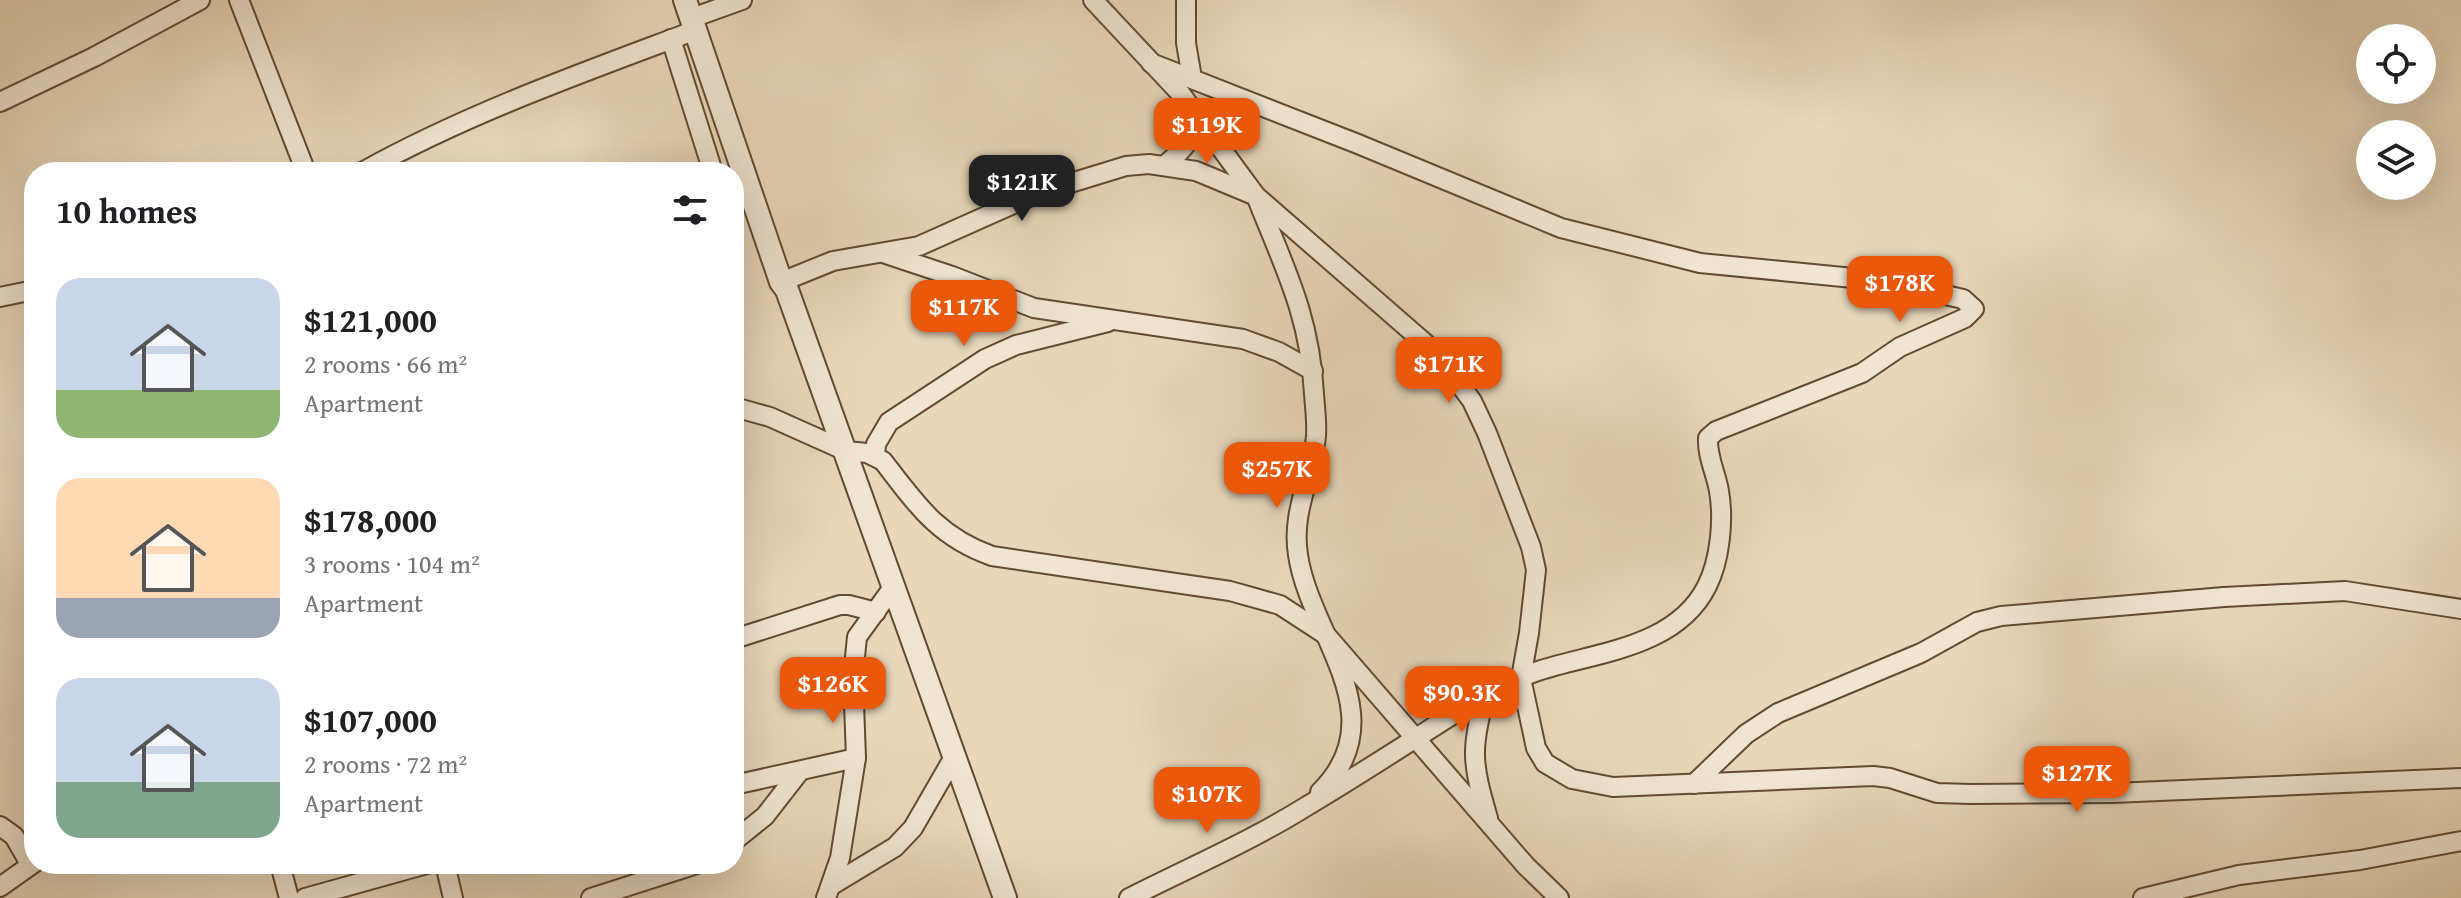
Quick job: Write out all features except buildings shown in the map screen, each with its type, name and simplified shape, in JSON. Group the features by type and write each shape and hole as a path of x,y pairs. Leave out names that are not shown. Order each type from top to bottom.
{"street":[{"path":"0,102 94,57 200,0"},
{"path":"239,0 302,162"},
{"path":"380,162 416,142 508,102 671,39 691,16 742,0"},
{"path":"1093,0 1192,110 1256,196 1426,344 1472,401 1531,547 1536,570 1521,678 1536,748 1545,763 1572,779 1613,787 1873,776 1937,793 1971,794 2113,793 2461,778"},
{"path":"1186,0 1186,43 1192,78"},
{"path":"691,16 740,162"},
{"path":"671,39 710,162"},
{"path":"1129,898 1304,808 1486,693 1521,678 1642,641 1668,628 1692,608 1707,586 1719,534 1719,488 1708,438 1716,431 1862,373 1900,347 1965,318 1974,309 1963,299 1884,281 1700,263 1561,228 1151,63"},
{"path":"1164,166 1189,140 1194,124 1192,110"},
{"path":"781,282 833,261 919,246 1038,193 1126,166 1164,166 1196,171 1256,196 1296,291 1307,331 1313,371 1316,432 1314,458 1299,504 1295,530 1304,581 1351,702 1351,735 1336,772 1304,808"},
{"path":"744,173 1005,898"},
{"path":"883,253 1034,308 1243,339 1279,352 1313,371"},
{"path":"0,297 24,292"},
{"path":"875,456 876,444 889,422 985,359 1016,345 1118,319"},
{"path":"744,410 770,417 846,451 875,456 883,461 936,526 978,551 992,556 1247,594 1280,605 1326,635 1526,866 1559,898"},
{"path":"829,892 848,817 856,758 855,645 860,631 894,586"},
{"path":"1694,784 1746,734 1778,713 1921,653 1977,622 2001,616 2153,602 2345,591 2461,609"},
{"path":"744,636 840,605 876,612"},
{"path":"1486,693 1475,731 1474,762 1490,825"},
{"path":"829,892 895,847 913,828 954,757"},
{"path":"744,783 856,758"},
{"path":"744,833 765,816 800,771"},
{"path":"0,826 14,836 24,852"},
{"path":"2143,898 2239,875 2360,860 2461,841"},
{"path":"0,887 24,870"},
{"path":"283,874 289,898"},
{"path":"305,898 391,874"},
{"path":"447,874 453,898"},
{"path":"591,898 666,874"}]}
